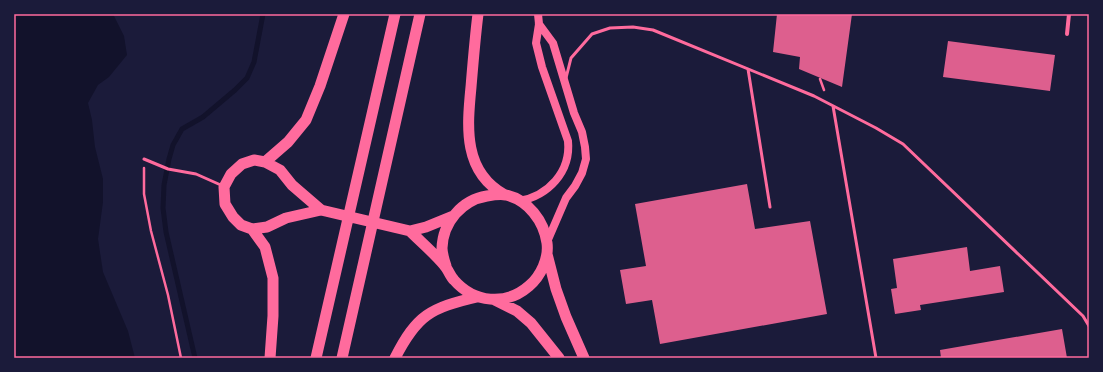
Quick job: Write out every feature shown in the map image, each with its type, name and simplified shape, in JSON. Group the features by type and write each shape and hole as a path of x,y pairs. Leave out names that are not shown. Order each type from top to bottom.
{"highway":[{"path":"265,162 288,142 306,120 320,86 344,14"},
{"path":"316,358 395,14"},
{"path":"342,358 420,14"},
{"path":"478,14 468,123 469,144 475,162 482,176 494,189 519,201 533,211 542,226 558,296 584,358"},
{"path":"320,210 292,185 280,170 265,162 254,160 242,164 231,174 224,187 225,204 233,217 241,225 252,229 267,227 286,218 320,210 410,231 426,227 453,216"},
{"path":"476,297 464,290 453,279 446,266 442,249 444,232 453,216 464,205 479,197 506,195"},
{"path":"252,229 265,247 273,278 273,316 270,358"},
{"path":"410,231 446,266"},
{"path":"395,358 412,329 436,308 453,302 476,297 495,300 510,298 524,291 535,281 543,268 547,248"},
{"path":"495,300 517,311 531,323 559,358"}],"main road":[{"path":"519,201 530,199 542,193 553,183 561,173 569,151 567,136 542,67 536,43 539,24 538,14"},
{"path":"539,24 553,43 582,132 586,159 582,173 566,198 547,248"}],"street":[{"path":"1067,34 1069,14"}],"lane":[{"path":"565,81 571,58 592,34 610,28 632,27 653,30 814,96 876,128 903,144 1083,316 1089,326"},
{"path":"748,69 770,207"},
{"path":"833,106 876,358"},
{"path":"144,159 168,169 196,174 224,187"}],"path":[{"path":"144,159 144,194 151,231 170,302 180,358"}],"shaded area":[{"path":"14,14 113,14 124,36 127,55 109,77 98,85 88,103 92,120 95,147 103,179 103,202 98,239 103,272 128,331 135,358 14,358"}],"building":[{"path":"777,14 852,14 842,87 799,69 800,57 773,52"},
{"path":"948,41 1055,55 1050,91 943,77"},
{"path":"747,184 755,229 810,221 827,314 660,344 652,300 626,304 620,270 646,266 635,204"},
{"path":"967,247 970,271 1000,266 1004,292 920,305 921,310 895,314 891,289 897,288 893,259"},
{"path":"1062,329 1067,358 941,358 940,350"}],"waterway":[{"path":"195,358 166,232 163,208 164,185 169,159 173,145 182,129 203,117 247,78 254,62 263,14"}]}
